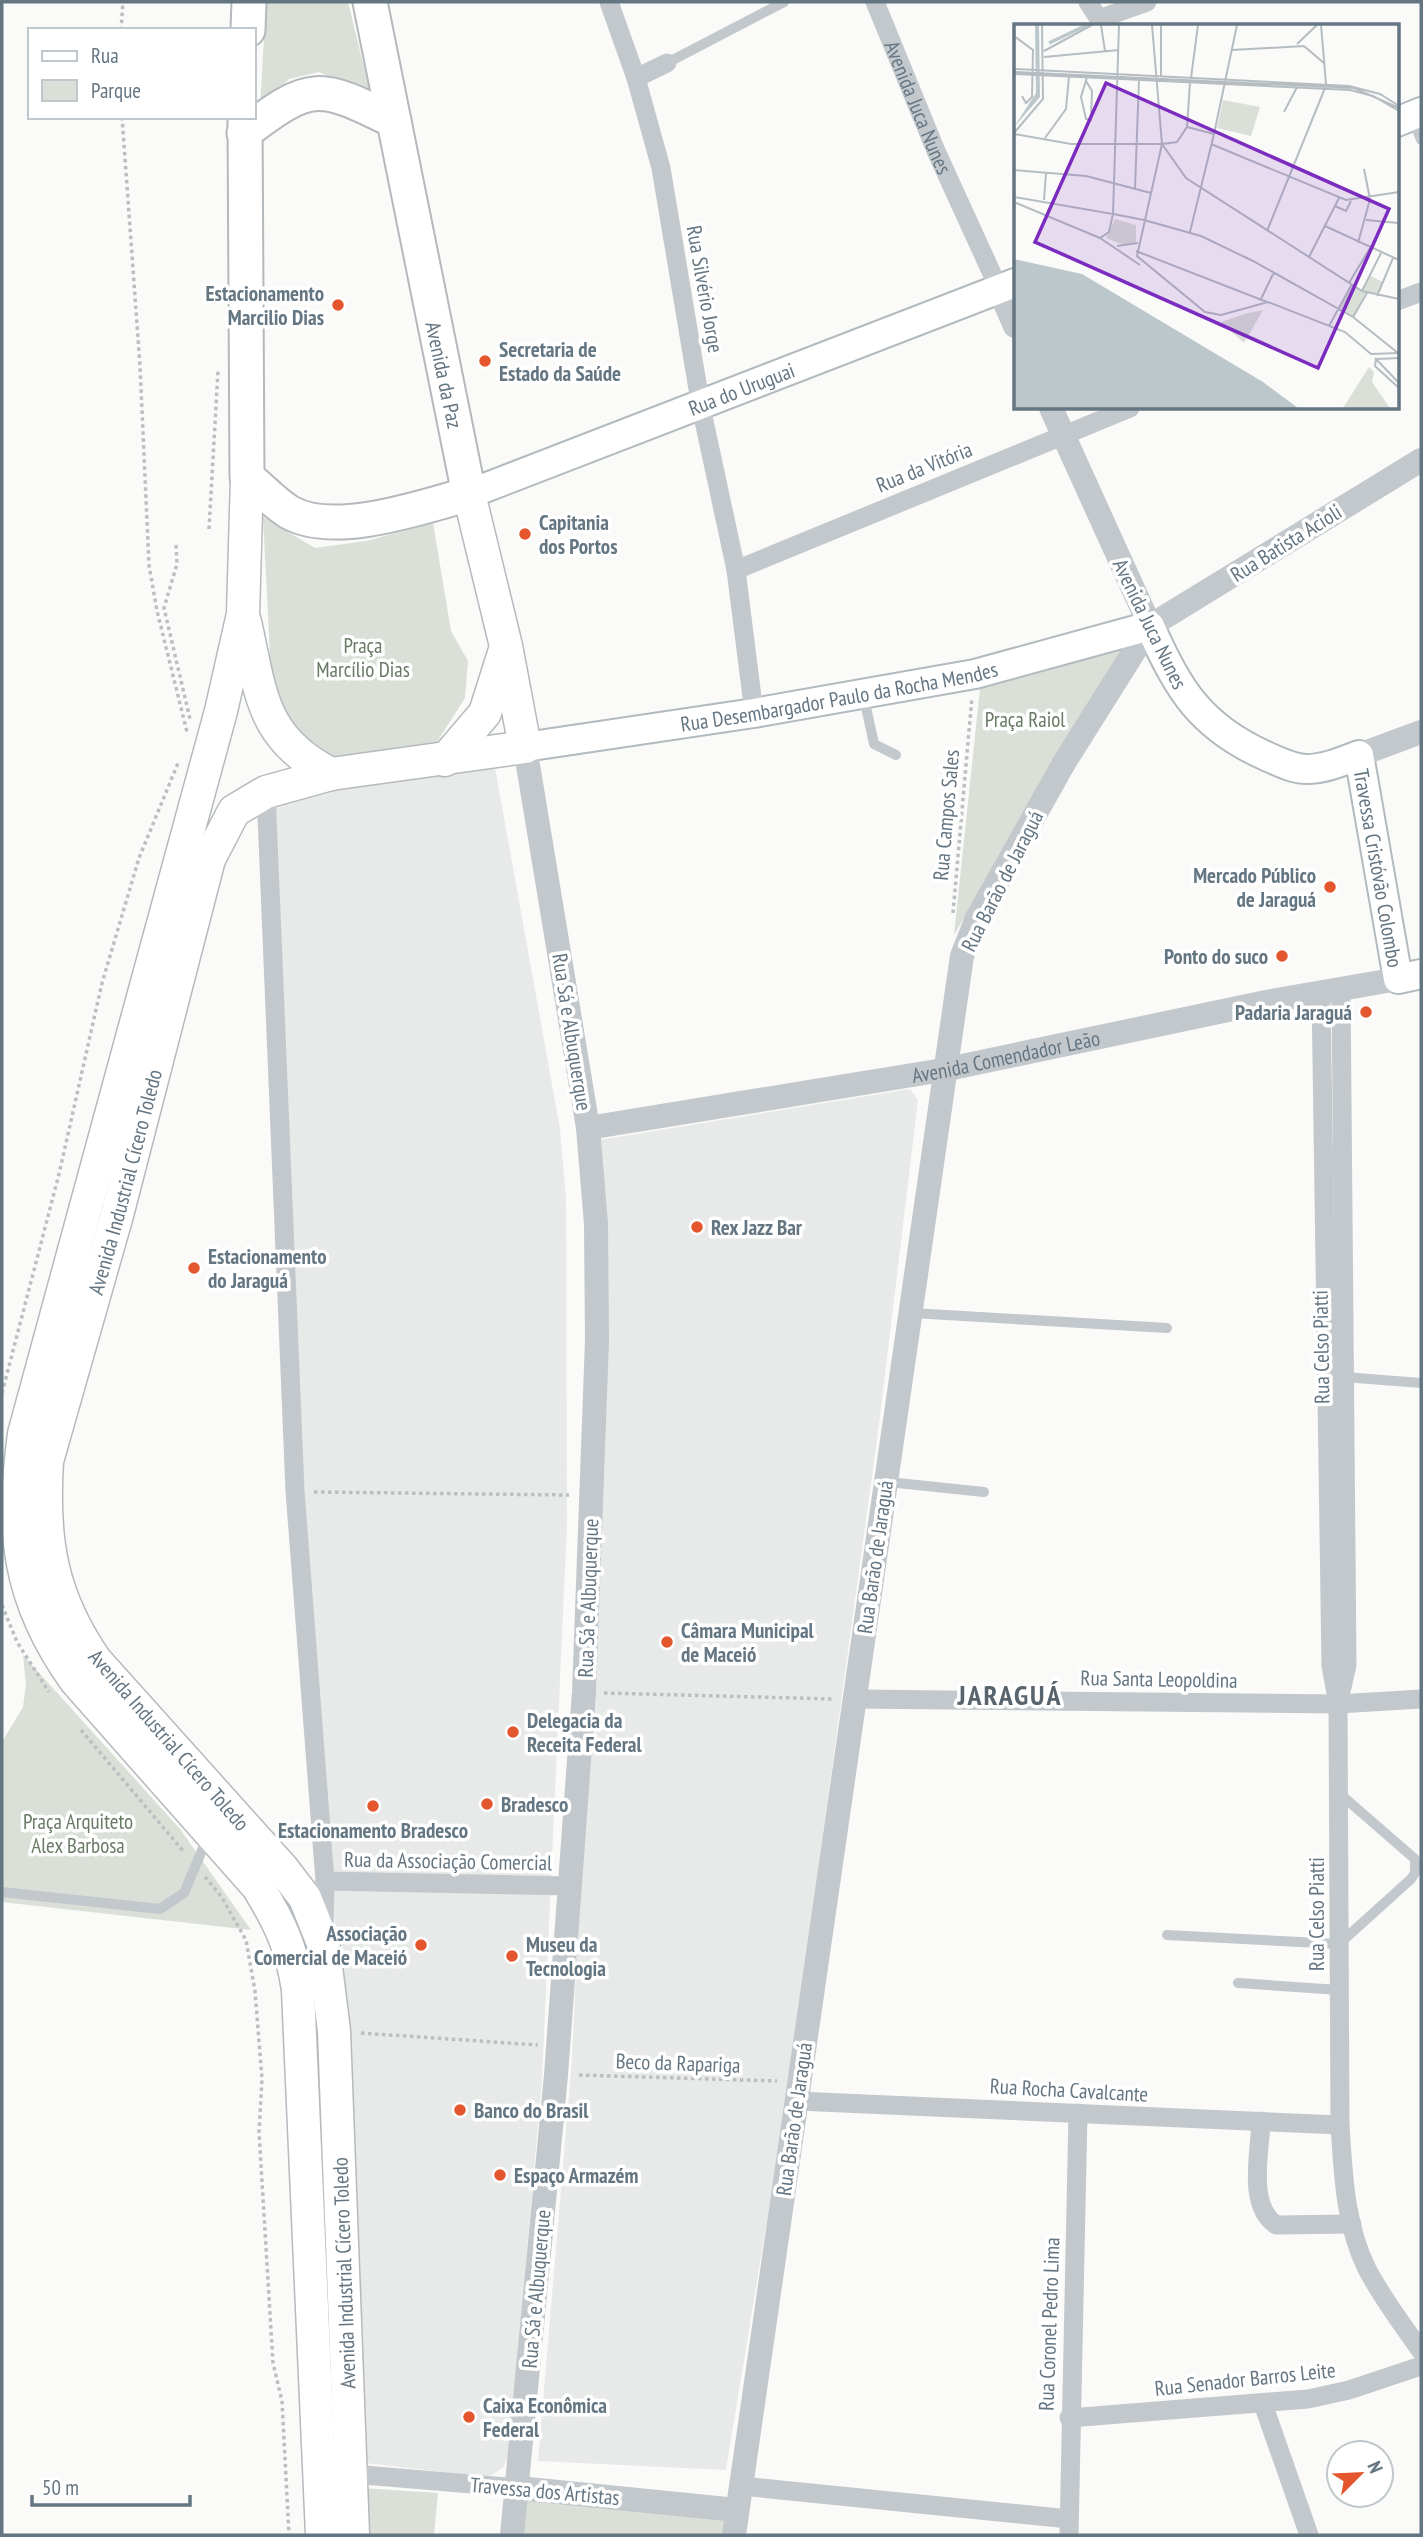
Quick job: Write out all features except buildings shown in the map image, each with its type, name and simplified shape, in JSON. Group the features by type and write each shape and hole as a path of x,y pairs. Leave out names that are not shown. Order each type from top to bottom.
{"highway":[{"path":"248,28 249,2"},
{"name":"Avenida da Paz","path":"370,2 469,494"},
{"path":"256,118 292,99 331,92 394,121"},
{"path":"244,125 247,477 289,512 318,522 392,514 469,494"}],"main road":[{"name":"Rua do Uruguai","path":"469,494 701,407 1007,286"},
{"path":"247,477 243,614 268,715 277,732 306,761 331,774"},
{"name":"Avenida da Paz","path":"469,494 506,646 525,747"},
{"name":"Avenida Industrial Cícero Toledo","path":"243,614 221,710 183,843 88,1208 24,1434 18,1480 18,1526 25,1577 35,1614 52,1648 76,1681 258,1887 293,1954 298,1990 322,2535"},
{"name":"Rua Desembargador Paulo da Rocha Mendes","path":"525,747 754,713 975,674 1150,626"},
{"name":"Avenida Juca Nunes","path":"1150,626 1169,671 1191,704 1217,729 1286,765 1306,769 1331,765 1359,755"},
{"path":"445,760 485,713 506,646"},
{"name":"Avenida Industrial Cícero Toledo","path":"353,2535 334,2031 323,1943 304,1898 282,1868 96,1661 75,1631 59,1597 48,1553 44,1501 47,1461 117,1216 209,859 234,811 266,792 331,774 525,747"},
{"name":"Travessa Cristóvão Colombo","path":"1359,755 1410,977"}],"street":[{"name":"Rua Silvério Jorge","path":"609,2 636,78 661,168 701,407 736,570 754,713"},
{"name":"Avenida Juca Nunes","path":"875,2 936,151 1007,286 1014,321"},
{"path":"1088,2 1099,19 1147,2"},
{"path":"636,78 667,63"},
{"path":"1398,301 1421,292"},
{"name":"Avenida Juca Nunes","path":"1052,410 1150,626"},
{"name":"Rua da Vitória","path":"736,570 1125,410"},
{"name":"Rua Batista Acioli","path":"1150,626 1421,460"},
{"name":"Rua Barão de Jaraguá","path":"734,2535 943,1070 962,956 977,918 1064,763 1150,626"},
{"path":"1359,755 1421,732"},
{"name":"Rua Sá e Albuquerque","path":"512,2535 556,2075 584,1692 597,1340 596,1224 588,1128 525,747"},
{"path":"266,792 295,1491 324,1881 323,1943"},
{"name":"Avenida Comendador Leão","path":"588,1128 943,1070 1410,977"},
{"name":"Rua Celso Piatti","path":"1331,991 1344,1377 1347,1665 1338,1704"},
{"name":"Rua Celso Piatti","path":"1331,991 1331,1666 1338,1704 1340,2125 1344,2185 1352,2224 1366,2267 1388,2306 1421,2351"},
{"name":"Rua Santa Leopoldina","path":"855,1699 1338,1704 1421,1699"},
{"name":"Rua da Associação Comercial","path":"324,1881 570,1886"},
{"name":"Rua Rocha Cavalcante","path":"798,2092 1078,2113 1340,2125"},
{"name":"Rua Coronel Pedro Lima","path":"1069,2527 1069,2418 1078,2113"},
{"path":"1261,2122 1258,2199 1266,2218 1276,2225 1352,2224"},
{"name":"Rua Senador Barros Leite","path":"1069,2418 1263,2404 1349,2390 1421,2366"},
{"path":"1263,2404 1309,2535"},
{"name":"Travessa dos Artistas","path":"352,2474 737,2510"},
{"path":"741,2486 1069,2527"}],"lane":[{"path":"667,63 772,5 785,2"},
{"path":"863,694 874,744 896,755"},
{"path":"909,1312 1167,1328"},
{"path":"1344,1377 1421,1383"},
{"path":"885,1482 985,1492"},
{"path":"1167,1935 1339,1944 1411,1879 1416,1866 1409,1853 1338,1793"},
{"path":"2,1892 160,1909 184,1893 209,1832"},
{"path":"1238,1983 1339,1990"}],"path":[{"path":"121,28 123,2"},
{"path":"122,119 141,366 149,565 157,611 188,737 190,717 187,696 164,608 177,564 176,545"},
{"name":"Rua Campos Sales","path":"962,956 951,934 975,674"},
{"path":"2,1394 59,1174 102,983 139,858 178,762"},
{"path":"295,1491 592,1495"},
{"path":"2,1605 17,1642 51,1693"},
{"path":"584,1692 855,1699"},
{"path":"76,1724 221,1896 246,1940 255,1991 262,2079 259,2132 272,2350 282,2401 289,2535"},
{"path":"334,2031 557,2046"},
{"name":"Beco da Rapariga","path":"556,2075 798,2092"}],"shaded area":[{"path":"494,762 560,1129 566,1199 567,1524 542,2080 509,2453 503,2468 488,2477 356,2462 353,2279 333,1897 294,1376 273,804 280,794"},
{"path":"910,1089 918,1100 879,1425 785,2111 726,2470 538,2461 572,2059 589,1674 593,1141"}],"green space":[{"path":"266,2 348,2 371,96 319,72 289,79 260,108"},
{"name":"Praça Marcílio Dias","path":"263,517 315,548 366,541 433,523 451,631 468,661 465,698 437,742 403,753 336,758 304,736 272,694"},
{"name":"Praça Raiol","path":"1126,645 954,935 981,679"},
{"name":"Praça Arquiteto Alex Barbosa","path":"23,1655 180,1829 251,1930 2,1902 2,1742 23,1707 26,1685"},
{"path":"362,2488 438,2493 434,2535 360,2535"},
{"path":"518,2488 737,2510 734,2535 512,2535"}],"place":[{"name":"Estacionamento Marcilio Dias","path":"338,305"},
{"name":"Secretaria de Estado da Saúde","path":"485,361"},
{"name":"Capitania dos Portos","path":"525,534"},
{"name":"Mercado Público de Jaraguá","path":"1330,887"},
{"name":"Ponto do suco","path":"1282,956"},
{"name":"Padaria Jaraguá","path":"1366,1012"},
{"name":"Rex Jazz Bar","path":"697,1227"},
{"name":"Estacionamento do Jaraguá","path":"194,1268"},
{"name":"Câmara Municipal de Maceió","path":"667,1642"},
{"name":"Delegacia da Receita Federal","path":"513,1732"},
{"name":"Bradesco","path":"487,1804"},
{"name":"Estacionamento Bradesco","path":"373,1806"},
{"name":"Associação Comercial de Maceió","path":"421,1945"},
{"name":"Museu da Tecnologia","path":"512,1956"},
{"name":"Banco do Brasil","path":"460,2110"},
{"name":"Espaço Armazém","path":"500,2175"},
{"name":"Caixa Econômica Federal","path":"469,2417"}],"district":[{"name":"JARAGUÁ","path":"1010,1694"}]}
